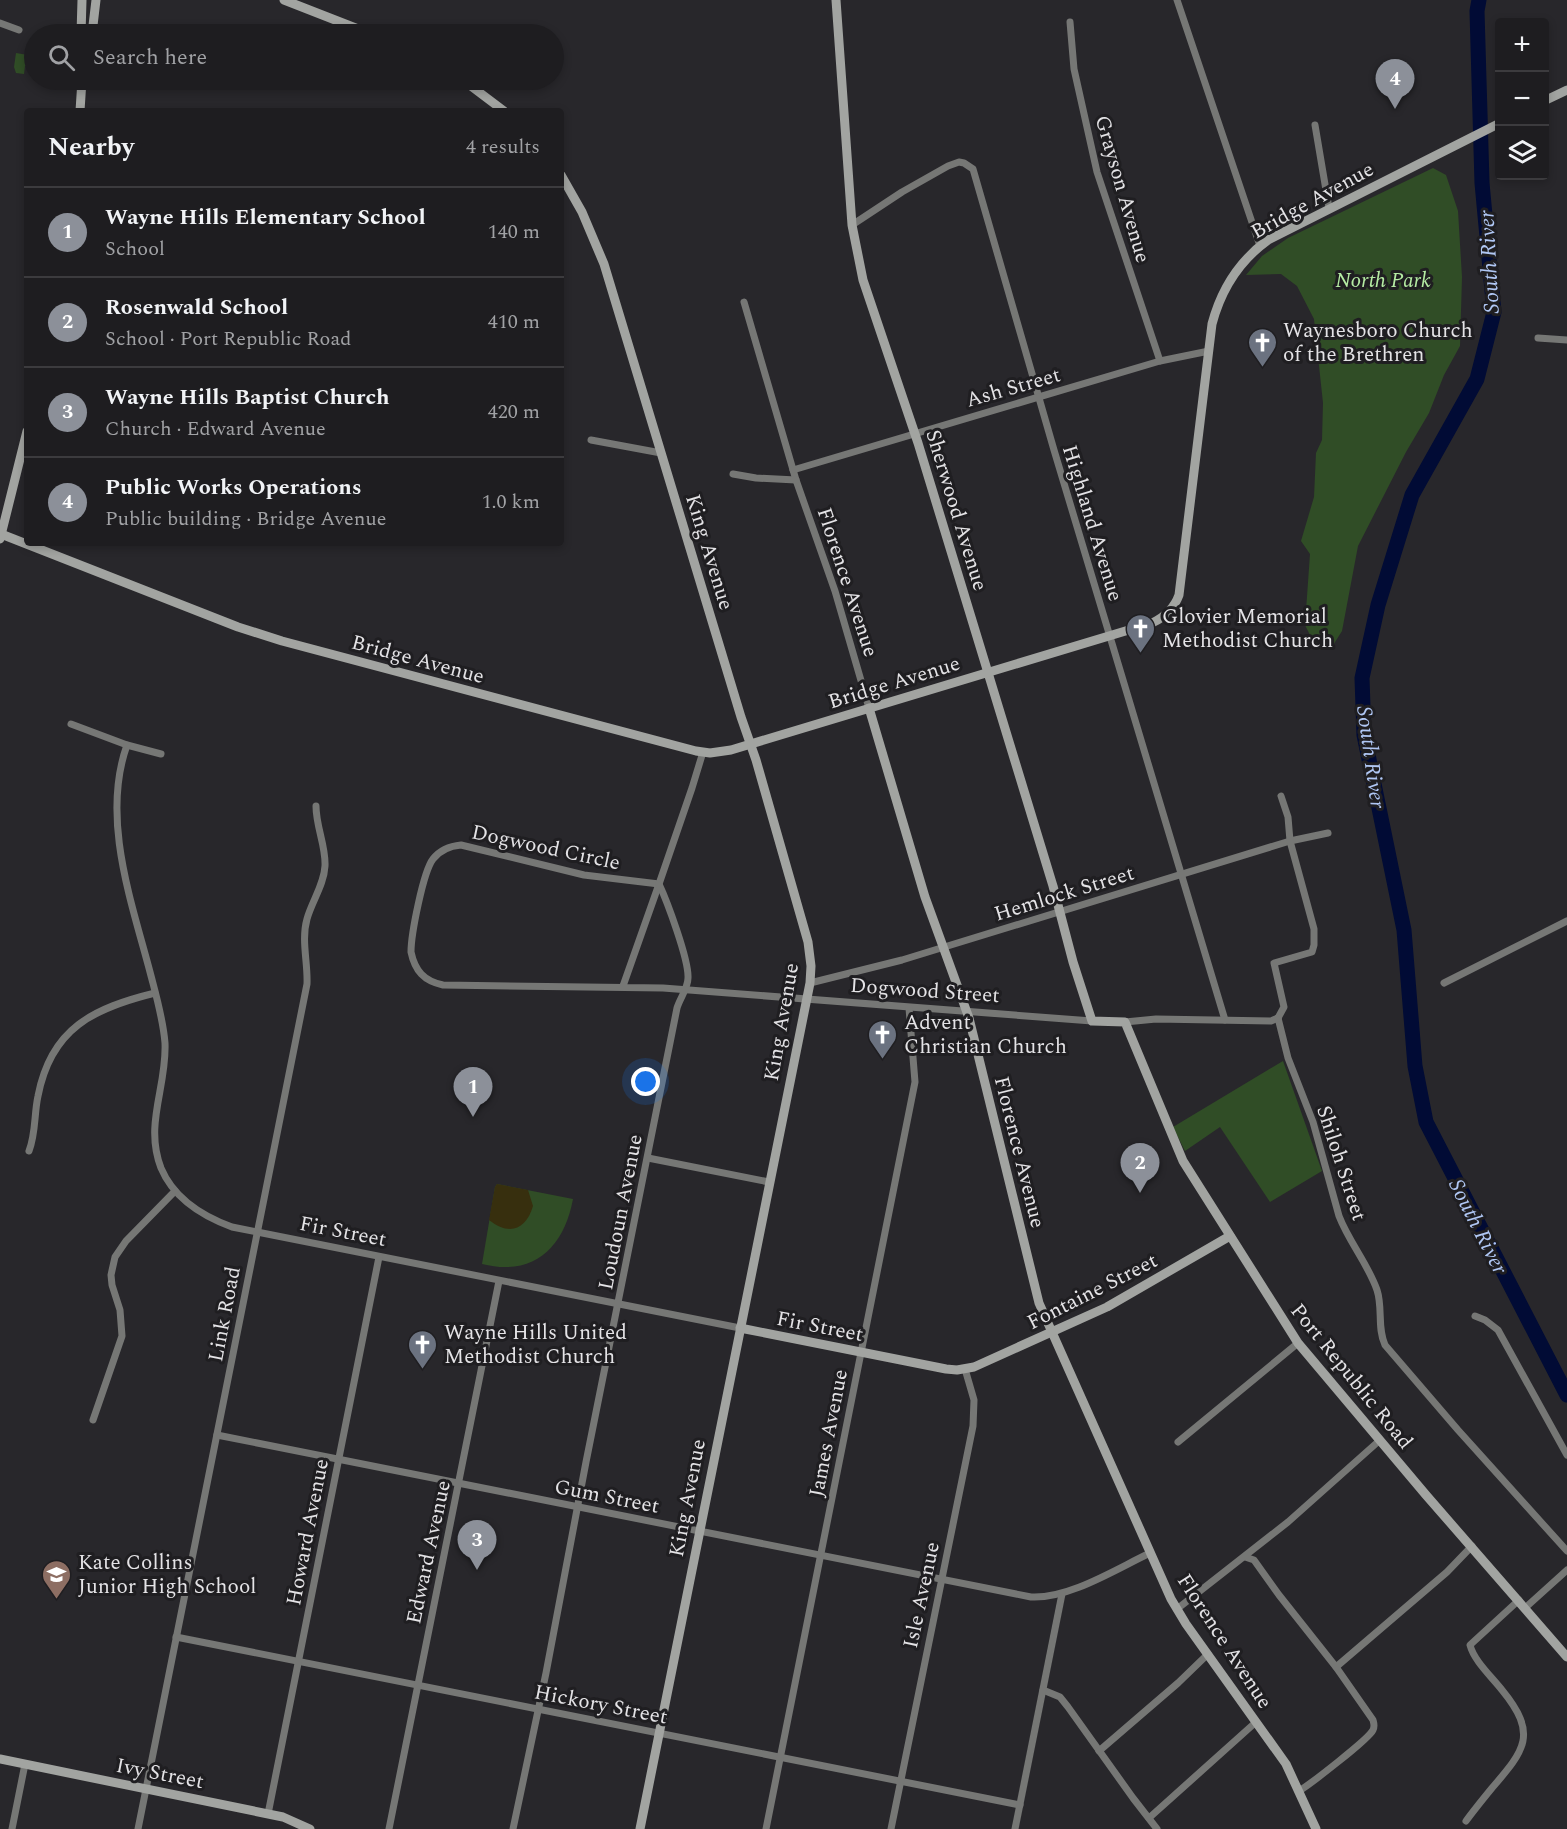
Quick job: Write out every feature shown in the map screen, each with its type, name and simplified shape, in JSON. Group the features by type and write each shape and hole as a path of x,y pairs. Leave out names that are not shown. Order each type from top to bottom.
{"street":[{"path":"81,24 82,0"},
{"path":"93,24 96,0"},
{"path":"284,0 345,24"},
{"name":"Sherwood Avenue","path":"836,0 852,225 863,280 915,434 1092,1021"},
{"path":"1177,0 1260,246"},
{"name":"Grayson Avenue","path":"1070,22 1074,69 1097,172 1160,361"},
{"path":"0,23 19,30"},
{"path":"80,108 81,90"},
{"path":"476,90 500,108"},
{"path":"1549,99 1567,90"},
{"path":"1315,125 1329,208"},
{"name":"Bridge Avenue","path":"27,546 274,639 703,752 721,752 750,744 1110,636 1159,619 1171,610 1179,595 1212,324 1222,294 1239,267 1260,246 1286,230 1495,125"},
{"name":"Highland Avenue","path":"852,225 940,170 959,162 973,169 1225,1020"},
{"name":"King Avenue","path":"564,181 582,212 604,264 750,744 808,942 811,966 810,983 640,1829"},
{"name":"Florence Avenue","path":"744,302 796,480 835,591 925,897 975,1041 1039,1303 1050,1333 1177,1609 1286,1764 1316,1829"},
{"path":"1538,338 1567,340"},
{"name":"Ash Street","path":"793,470 1160,361 1209,351"},
{"path":"591,440 662,453"},
{"path":"1,536 24,443"},
{"path":"733,474 756,478 796,480"},
{"name":"Bridge Avenue","path":"1,536 24,545"},
{"path":"71,724 128,745 161,754"},
{"name":"Fir Street","path":"128,745 117,788 117,827 127,880 162,1017 165,1046 155,1114 154,1141 162,1170 175,1191 203,1215 232,1227 379,1257 946,1369 965,1369"},
{"path":"623,986 703,752"},
{"path":"1281,796 1288,817 1290,841"},
{"name":"Link Road","path":"138,1829 306,984 304,932 307,918 325,873 325,853 317,826 316,806"},
{"name":"Hemlock Street","path":"810,983 902,960 1290,841 1328,833"},
{"name":"Shiloh Street","path":"1290,841 1314,929 1314,945 1312,952 1274,963 1284,1006 1278,1018 1288,1058 1321,1149 1339,1216 1344,1229 1365,1263 1378,1293 1381,1332 1385,1345 1567,1551"},
{"name":"Dogwood Circle","path":"623,986 442,986 426,979 413,962 411,945 428,867 432,860 445,849 461,845 584,875 659,884"},
{"name":"Loudoun Avenue","path":"513,1829 539,1709 677,1008 688,980 687,967 666,899 659,884"},
{"path":"1444,982 1567,921"},
{"name":"Dogwood Street","path":"623,986 1092,1021 1225,1020"},
{"path":"29,1151 40,1083 52,1055 62,1040 97,1011 122,1001 155,993"},
{"name":"James Avenue","path":"766,1829 915,1083 909,1008"},
{"path":"1225,1020 1271,1021 1278,1018"},
{"name":"Port Republic Road","path":"1125,1022 1183,1161 1298,1343 1567,1656"},
{"path":"648,1158 769,1182"},
{"path":"93,1420 122,1336 120,1310 111,1275 115,1257 126,1241 175,1191"},
{"name":"Fontaine Street","path":"965,1369 996,1358 1114,1304 1230,1236"},
{"name":"Howard Avenue","path":"268,1814 379,1257"},
{"name":"Edward Avenue","path":"389,1829 499,1281"},
{"path":"1474,1316 1485,1320 1498,1330 1567,1455"},
{"path":"1178,1442 1298,1343"},
{"name":"Isle Avenue","path":"891,1829 975,1412 973,1389 965,1369"},
{"name":"Gum Street","path":"217,1435 1031,1597 1042,1598 1062,1594 1150,1553"},
{"path":"1177,1609 1245,1557 1380,1440"},
{"path":"1336,1667 1447,1572 1472,1546"},
{"path":"1245,1557 1254,1560 1336,1667 1373,1720 1373,1730 1335,1764 1299,1791"},
{"path":"1466,1821 1514,1763 1523,1744 1523,1728 1514,1705 1479,1661 1470,1645 1567,1570"},
{"path":"1015,1829 1062,1594"},
{"name":"Hickory Street","path":"176,1637 1020,1805"},
{"path":"1100,1751 1208,1654"},
{"path":"1043,1690 1054,1694 1064,1702 1157,1829"},
{"path":"1149,1818 1256,1722"},
{"name":"Ivy Street","path":"0,1759 268,1814 294,1821 310,1829"},
{"path":"12,1829 25,1764"}],"green space":[{"path":"16,53 24,54 24,74 16,73 14,67"},
{"name":"North Park","path":"1433,168 1446,175 1458,211 1462,277 1460,346 1444,375 1429,413 1406,452 1358,546 1342,631 1330,650 1317,649 1305,625 1310,554 1301,541 1314,497 1316,453 1322,440 1323,403 1314,319 1297,286 1281,274 1246,275 1262,256 1288,238"},
{"path":"1283,1061 1322,1171 1270,1202 1220,1127 1185,1151 1173,1127"},
{"path":"497,1184 573,1199 569,1216 554,1245 531,1262 500,1267 482,1264"}],"sand":[{"path":"497,1184 528,1190 533,1206 526,1221 516,1228 503,1228 489,1220"}],"waterway":[{"name":"South River","path":"1479,0 1477,11 1482,183 1494,312 1477,379 1412,495 1378,605 1362,678 1364,735 1404,930 1415,1066 1426,1122 1567,1395"}],"place":[{"name":"Public Works Operations","path":"1395,109"},
{"name":"Waynesboro Church of the Brethren","path":"1262,368"},
{"name":"Glovier Memorial Methodist Church","path":"1141,654"},
{"name":"Advent Christian Church","path":"883,1060"},
{"name":"Wayne Hills Elementary School","path":"473,1117"},
{"name":"Rosenwald School","path":"1140,1193"},
{"name":"Wayne Hills United Methodist Church","path":"423,1370"},
{"name":"Wayne Hills Baptist Church","path":"477,1570"},
{"name":"Kate Collins Junior High School","path":"57,1600"}]}
